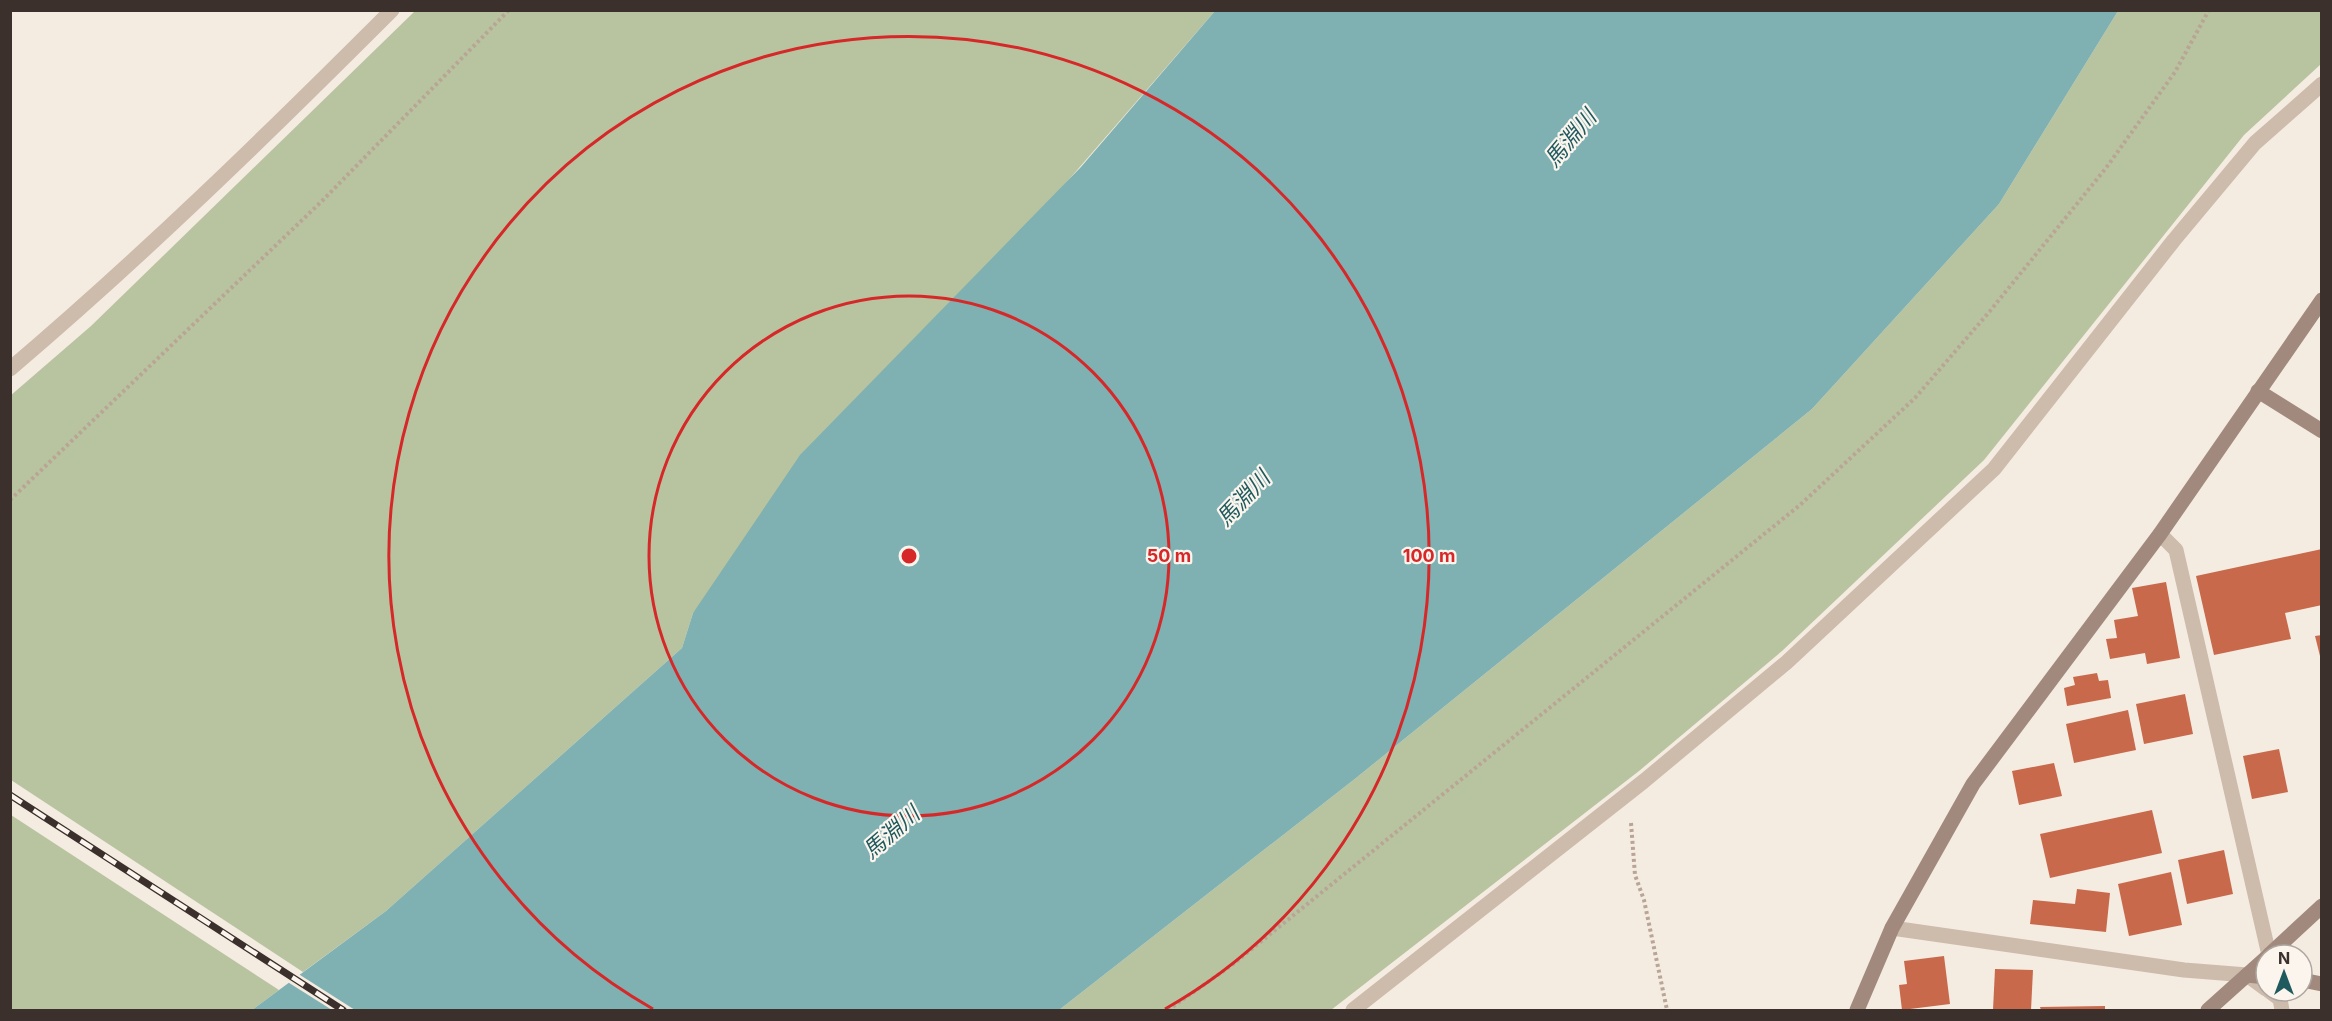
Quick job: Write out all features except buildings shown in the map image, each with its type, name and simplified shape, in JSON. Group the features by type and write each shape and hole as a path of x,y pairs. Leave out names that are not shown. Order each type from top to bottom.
{"street":[{"path":"10,369 88,302 312,90 392,10"},
{"path":"1353,1011 1630,792 1787,662 1994,469 2174,240 2255,143 2322,84"},
{"path":"1857,1011 1892,928 1973,784 2160,534 2322,300"},
{"path":"2258,391 2322,431"},
{"path":"2160,534 2176,550 2265,943"},
{"path":"2282,943 2322,906"},
{"path":"1892,928 2184,970 2254,975"},
{"path":"2208,1011 2254,969"},
{"path":"2247,975 2254,980"}],"path":[{"path":"10,500 314,209 509,10"},
{"path":"1168,1011 1232,965 1800,505 1915,398 1990,311 2106,168 2175,72 2209,10"},
{"path":"1630,792 1631,848 1635,875 1644,900 1667,1011"}],"green space":[{"path":"415,11 1215,11 693,613 682,648 386,911 303,972 11,780 10,396 91,326"},
{"path":"2118,11 2321,11 2321,64 2244,135 1984,460 1782,651 1639,771 1331,1010 1059,1010 1356,778 1812,409 1999,204"},
{"path":"11,815 279,990 252,1010 11,1010"}],"water":[{"name":"馬淵川","path":"1215,11 2118,11 1999,204 1812,409 1356,778 1059,1010 252,1010 386,911 682,648 693,613 800,455 1081,167"}],"pier":[{"path":"297,973 355,1010 332,1010 286,981"}],"railway":[{"path":"10,795 343,1010"}]}
